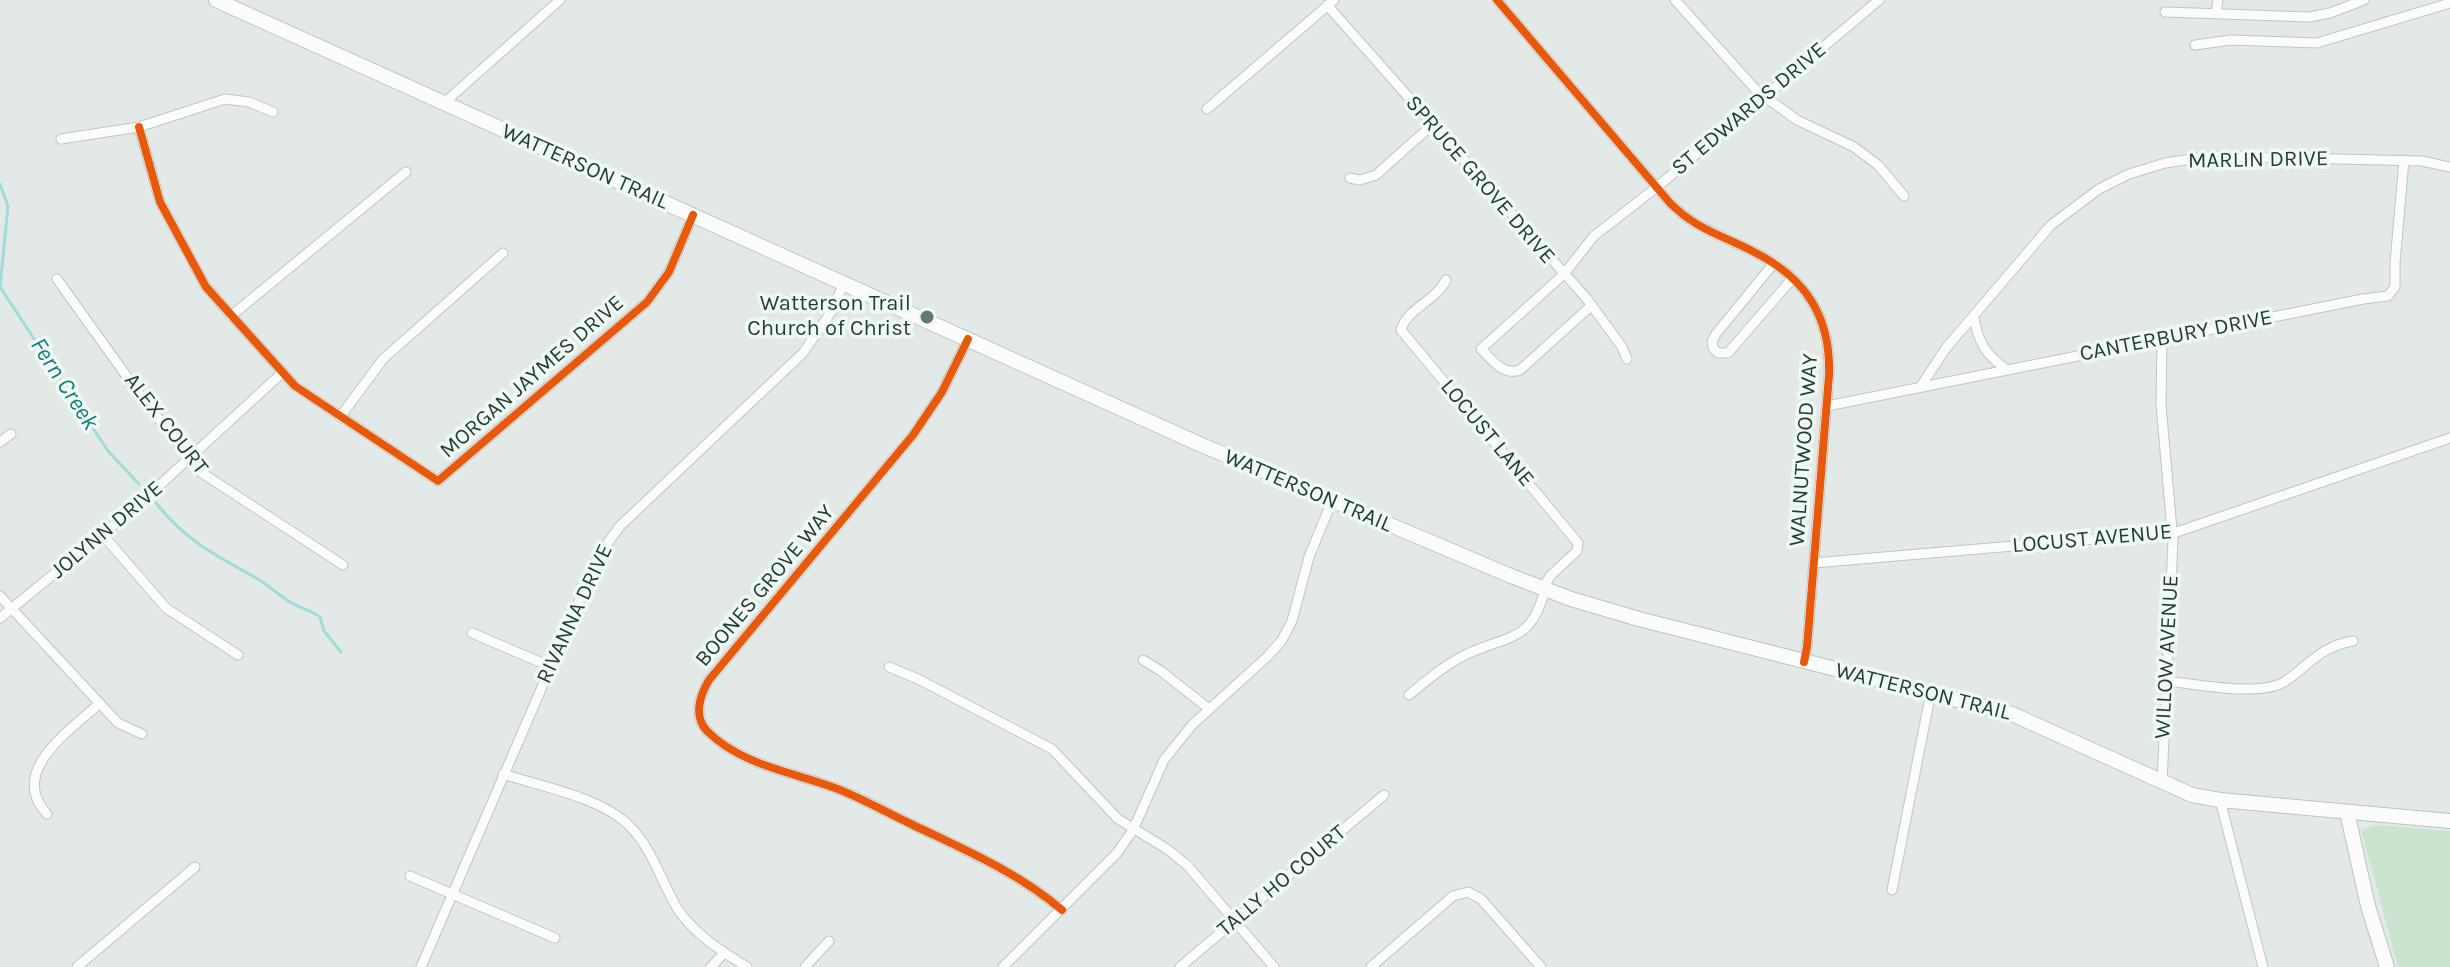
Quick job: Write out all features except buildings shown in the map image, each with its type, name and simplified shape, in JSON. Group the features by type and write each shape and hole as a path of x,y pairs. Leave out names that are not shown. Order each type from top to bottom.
{"main road":[{"name":"WATTERSON TRAIL","path":"216,0 1332,501 1544,589 1639,619 1993,708 2028,720 2192,795 2450,821"},
{"path":"2347,812 2366,896 2387,967"}],"street":[{"path":"444,103 560,0"},
{"name":"WALNUTWOOD WAY","path":"1497,0 1670,203 1693,224 1774,263 1818,309 1826,330 1830,360 1804,662"},
{"path":"1675,0 1754,89 1797,120 1854,147 1878,165 1904,196"},
{"name":"ST EDWARDS DRIVE","path":"1592,305 1513,373 1503,370 1481,349 1564,274 1594,236 1657,187 1879,0"},
{"path":"2216,14 2218,0"},
{"path":"2165,12 2309,17 2364,0"},
{"path":"1207,109 1330,3"},
{"name":"SPRUCE GROVE DRIVE","path":"1330,3 1432,125 1592,305 1627,359"},
{"path":"2195,45 2231,40 2317,43 2353,34 2431,4 2450,3"},
{"path":"61,139 139,127 225,99 249,102 273,112"},
{"path":"1350,178 1360,180 1376,175 1432,125"},
{"name":"MORGAN JAYMES DRIVE","path":"139,127 160,202 206,287 282,373 340,417 438,481 647,302 669,272 693,215"},
{"name":"MARLIN DRIVE","path":"1921,386 1940,356 2051,225 2099,189 2129,174 2165,163 2213,156 2404,160 2450,167"},
{"name":"CANTERBURY DRIVE","path":"1827,406 2391,295 2395,287 2404,160"},
{"path":"231,316 406,172"},
{"path":"340,417 383,359 503,253"},
{"path":"1774,263 1716,334 1712,341 1718,353 1733,350 1762,311 1792,279"},
{"name":"ALEX COURT","path":"57,279 190,459 216,485 343,565"},
{"name":"LOCUST LANE","path":"1446,280 1442,288 1406,319 1401,330 1578,543 1577,551 1550,576 1544,589"},
{"name":"RIVANNA DRIVE","path":"421,967 592,568 611,537 803,353 831,312 844,283"},
{"path":"1974,317 1980,344 1993,360 2006,369"},
{"name":"WILLOW AVENUE","path":"2162,338 2161,405 2173,533 2162,783"},
{"name":"BOONES GROVE WAY","path":"968,339 942,392 913,435 709,680 701,697 700,717 707,730 730,749 775,770 837,788 862,800 1008,871 1062,910"},
{"name":"JOLYNN DRIVE","path":"0,618 190,459 282,373"},
{"path":"0,442 11,434"},
{"name":"LOCUST AVENUE","path":"1814,563 2173,533 2450,438"},
{"path":"1003,967 1117,853 1133,830 1164,760 1208,708 1268,656 1287,631 1301,598 1309,557 1332,501"},
{"path":"102,534 166,608 238,655"},
{"path":"1409,695 1461,657 1518,635 1541,607 1544,589"},
{"path":"0,596 118,723 142,734"},
{"path":"472,633 549,666"},
{"path":"2167,681 2265,688 2283,682 2329,647 2353,641"},
{"path":"1143,660 1208,708"},
{"path":"889,667 1052,749 1118,819 1187,865 1274,967"},
{"path":"1892,890 1931,692"},
{"path":"47,814 34,790 37,767 49,750 100,703"},
{"path":"503,774 597,805 624,821 646,848 679,910 698,932 747,967"},
{"name":"TALLY HO COURT","path":"1180,967 1384,795"},
{"path":"2220,800 2263,967"},
{"path":"77,967 195,867"},
{"path":"410,876 555,938"},
{"path":"1373,966 1453,896 1463,892 1481,899 1541,967"},
{"path":"805,967 829,941"},
{"path":"711,967 724,953"}],"green space":[{"path":"2376,825 2450,831 2450,967 2398,967 2361,830"}],"waterway":[{"name":"Fern Creek","path":"0,184 8,206 0,287 108,451 139,484"},
{"name":"Fern Creek","path":"156,503 179,528 202,546 287,600 320,617 324,631 341,652"}],"cycle path":[{"path":"1497,0 1670,203 1700,226 1754,252 1788,274 1801,287 1820,317 1829,375 1804,662"},
{"path":"139,127 160,202 206,287 295,386 438,481 647,302 669,272 693,215"},
{"path":"968,339 942,392 913,435 709,680 701,699 700,719 707,731 735,752 865,801 990,863 1027,884 1062,910"}],"place":[{"name":"Watterson Trail Church of Christ","path":"927,317"}]}
